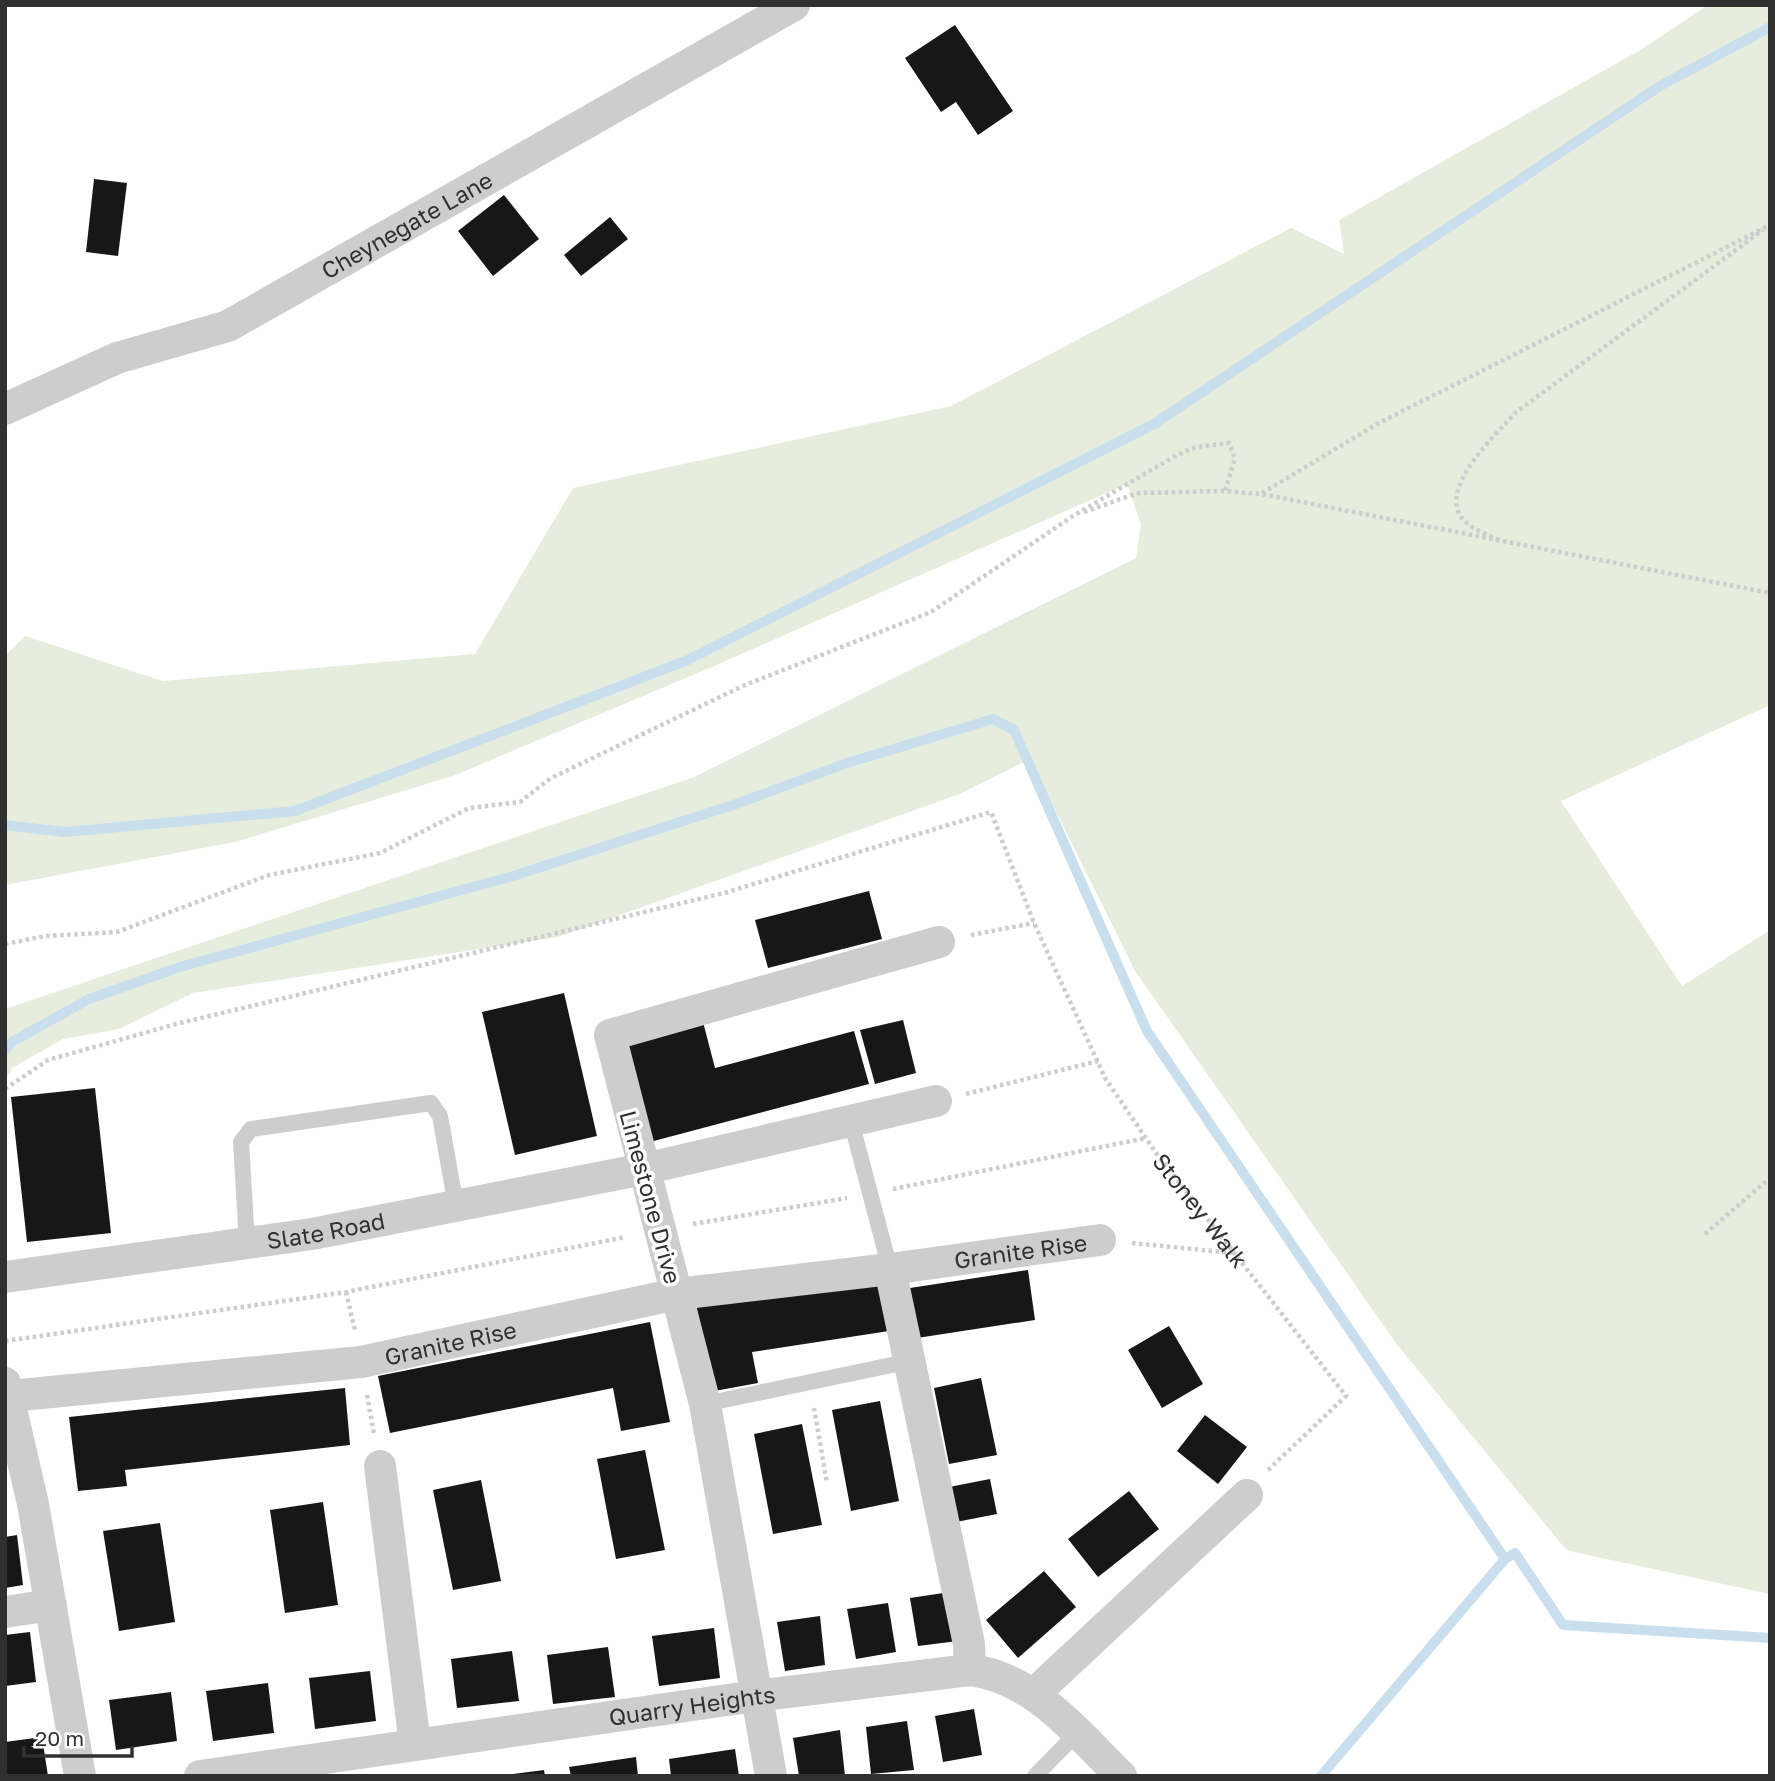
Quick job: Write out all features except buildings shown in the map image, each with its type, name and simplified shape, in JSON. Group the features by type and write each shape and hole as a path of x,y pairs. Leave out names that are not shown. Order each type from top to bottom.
{"street":[{"name":"Cheynegate Lane","path":"5,409 117,358 228,327 794,5"},
{"name":"Limestone Drive","path":"771,1776 705,1404 610,1035 939,942"},
{"path":"644,1169 936,1101"},
{"name":"Slate Road","path":"5,1277 312,1234 644,1169"},
{"name":"Granite Rise","path":"8,1389 361,1362 677,1294 890,1269 1100,1240"},
{"path":"890,1269 969,1644 970,1670"},
{"path":"8,1389 51,1605 80,1776"},
{"path":"380,1466 415,1744"},
{"path":"1034,1694 1247,1495"},
{"path":"5,1612 51,1605"},
{"name":"Quarry Heights","path":"200,1776 755,1696 970,1670 992,1672 1034,1694 1121,1776"}],"lane":[{"path":"247,1244 241,1142 251,1129 431,1103 440,1116 456,1206"},
{"path":"851,1121 890,1269"},
{"path":"705,1404 911,1361"},
{"path":"1035,1776 1077,1733"}],"path":[{"path":"1261,494 1379,423 1770,225"},
{"path":"1508,544 1475,529 1461,516 1456,502 1464,472 1516,413 1770,225"},
{"path":"5,944 46,936 117,932 269,875 380,853 469,808 520,802 551,778 745,685 931,612 1073,516 1177,455 1196,447 1229,443 1235,458 1225,491"},
{"path":"1073,516 1138,493 1225,491 1261,494 1770,593"},
{"name":"Stoney Walk","path":"5,1089 48,1060 176,1024 724,892 991,812 1034,923 1098,1061 1146,1138 1346,1396 1275,1462"},
{"path":"939,942 1034,923"},
{"path":"936,1101 1098,1061"},
{"path":"5,1341 346,1292 660,1230 870,1194 1146,1138"},
{"path":"1705,1234 1770,1178"},
{"path":"1100,1240 1233,1253"},
{"path":"361,1362 380,1466"},
{"path":"809,1382 827,1483"}],"green space":[{"path":"1708,5 1770,5 1770,705 1561,801 1682,986 1770,930 1770,1594 1569,1551 1563,1546 1398,1346 1135,971 1030,759 957,795 558,937 193,993 119,1029 63,1039 12,1068 5,1081 5,1009 694,777 1136,558 1141,524 1127,484 705,670 453,776 235,842 5,885 5,656 25,636 163,681 475,654 573,488 951,406 1291,228 1344,254 1339,220 1642,49"}],"waterway":[{"path":"5,825 65,832 295,811 688,660 1154,424 1660,86 1770,27"},
{"path":"5,1050 12,1042 89,999 180,967 513,876 739,803 847,763 993,719 1014,730 1147,1031 1505,1559 1515,1553 1563,1625 1770,1638"},
{"path":"1321,1776 1505,1559"}]}
